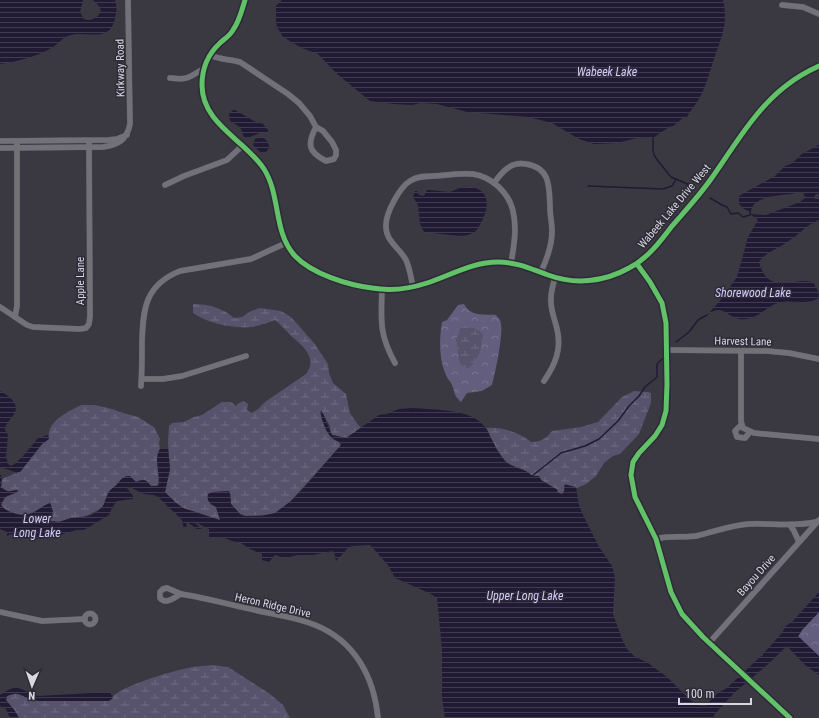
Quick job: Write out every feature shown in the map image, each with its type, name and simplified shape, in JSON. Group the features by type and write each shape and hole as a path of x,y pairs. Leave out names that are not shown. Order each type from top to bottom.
{"street":[{"name":"Kirkway Road","path":"0,141 89,144 103,147 118,144 123,141 129,130 130,118 128,0"},
{"path":"141,386 143,320 145,309 151,293 162,281 170,275 186,269 251,259 286,243 271,182 259,162 215,119 207,107 202,90 203,69 210,55 238,23 245,0"},
{"path":"782,5 803,7 819,14"},
{"path":"210,55 222,60 233,60 240,62 299,103 314,122 316,128 310,140 312,150 326,161 334,159 336,150 332,142 323,131 316,128"},
{"name":"Wabeek Lake Drive West","path":"286,243 296,257 314,270 350,284 382,289 413,287 476,265 491,262 522,265 555,278 578,281 597,280 612,276 637,264 655,246 702,191 756,116 770,100 794,79 819,66"},
{"path":"170,78 190,78 203,69"},
{"path":"15,317 17,306 17,141"},
{"name":"Kirkway Road","path":"0,148 89,144"},
{"name":"Apple Lane","path":"0,307 27,325 45,328 83,329 89,324 89,144"},
{"path":"166,185 184,176 227,160 242,146"},
{"path":"494,183 505,170 514,165 520,164 529,164 538,168 548,179 552,238 541,272"},
{"path":"413,287 408,264 390,241 386,228 386,219 389,209 404,188 411,180 421,177 459,174 478,175 494,183 507,197 514,212 515,234 512,263"},
{"path":"637,264 650,282 662,303 666,323 666,404 664,418 655,436 636,457 632,468 631,475 635,497 656,539 668,584 674,600 689,622 709,643 790,718"},
{"path":"544,381 554,364 559,347 558,330 551,304 551,293 555,278"},
{"path":"382,289 382,334 394,363"},
{"name":"Harvest Lane","path":"666,350 778,352 819,359"},
{"path":"741,351 741,425 743,428 750,432 819,439"},
{"path":"142,379 163,379 182,376 246,356"},
{"path":"741,425 735,431 738,437 745,438 750,432"},
{"path":"656,539 695,536 741,524 802,525 818,521"},
{"name":"Bayou Drive","path":"709,643 818,521"},
{"path":"790,525 799,542"},
{"name":"Heron Ridge Drive","path":"181,594 303,621 330,632 350,649 366,672 374,692 378,718"},
{"path":"0,612 42,621 85,619"}],"green space":[{"path":"193,304 215,307 234,318 242,317 251,311 260,308 281,311 291,317 314,343 328,364 329,373 333,383 346,394 350,413 361,428 347,438 332,435 330,426 321,411 322,419 327,431 332,438 341,445 291,501 274,514 245,516 240,514 231,504 230,494 214,492 210,504 216,507 219,520 183,508 165,492 170,469 168,443 169,426 172,423 184,422 202,415 222,402 231,402 236,406 244,401 248,404 247,410 252,413 265,402 306,374 310,363 308,353 304,348 275,320 251,327 229,326 199,317 193,313"},
{"path":"464,304 474,313 482,315 496,315 500,320 501,332 499,352 492,385 482,391 467,393 461,402 455,395 442,363 440,335 442,322 447,320 458,305"},
{"path":"461,327 474,328 483,334 482,345 479,353 475,361 468,369 460,364 459,359 456,339"},
{"path":"634,391 651,393 651,403 639,434 620,454 613,456 604,463 596,476 586,484 577,488 566,484 564,485 564,491 562,494 541,480 539,476 532,476 506,462 497,450 486,428 504,429 516,433 531,442 543,440 552,431 581,427 598,422 622,397"},
{"path":"81,405 95,405 112,409 138,417 154,427 160,439 159,485 151,486 147,481 141,480 136,482 126,476 108,493 103,506 100,509 86,516 72,518 60,523 50,521 49,519 53,513 51,504 48,504 37,511 25,514 13,513 1,506 5,498 17,492 17,490 9,492 1,487 2,479 21,471 42,444 49,439 49,433 54,422 64,414"},
{"path":"819,612 819,656 798,637 802,630"},
{"path":"212,665 228,667 270,694 283,705 290,718 19,718 6,700 7,696 16,693 34,700 91,701 112,699 116,694 124,689 148,679 186,668"}],"water":[{"path":"0,0 83,0 80,12 84,19 89,20 98,16 101,11 99,6 93,0 115,0 116,16 112,26 108,31 102,34 74,34 64,38 53,47 34,56 0,64"},
{"name":"Wabeek Lake","path":"282,0 723,0 725,17 723,32 706,84 699,100 687,117 683,118 653,138 641,137 617,143 594,144 579,139 552,123 528,117 467,112 437,104 421,103 412,105 370,101 336,73 318,54 302,48 283,37 277,27 276,21 276,6"},
{"path":"233,110 263,124 268,130 268,133 260,133 250,137 244,137 240,127 230,121 229,114"},
{"path":"262,137 269,145 266,152 260,152 253,145 255,139"},
{"name":"Shorewood Lake","path":"819,145 819,194 816,194 814,197 815,199 819,199 819,220 769,253 759,262 764,274 774,282 813,282 818,291 819,298 810,301 777,303 756,316 746,319 733,317 721,310 715,310 707,315 719,302 737,277 748,237 758,220 750,214 766,215 800,202 805,198 802,192 764,198 753,206 751,212 744,209 739,204 739,196 775,176 785,166 791,164 802,154"},
{"path":"462,187 477,189 482,192 487,201 485,214 477,229 469,235 462,236 424,232 420,224 418,205 413,197 415,191 417,191 419,195 424,196 427,190 450,192"},
{"path":"0,391 12,400 16,407 14,414 5,428 8,435 6,457 8,464 11,466 16,463 38,438 48,435 49,439 42,444 21,471 16,474 15,472 0,467"},
{"name":"Upper Long Lake","path":"412,408 451,411 471,416 486,428 499,453 508,464 526,471 532,476 539,476 541,480 558,490 557,492 561,494 564,493 565,485 576,487 582,513 599,547 612,566 615,577 613,614 627,649 634,656 648,663 667,677 689,699 698,705 705,706 718,693 727,688 761,656 762,657 786,626 793,621 819,592 819,612 798,636 819,656 819,675 805,665 787,646 734,693 714,715 714,718 445,718 442,698 442,649 437,598 395,578 388,565 370,545 352,546 348,548 336,561 334,552 332,551 285,558 275,555 269,562 262,560 262,554 241,543 222,537 209,537 209,529 193,521 202,529 197,529 187,522 186,528 183,526 182,520 158,497 144,494 130,487 127,488 133,496 133,499 117,501 109,515 84,530 76,530 54,537 34,539 23,538 11,534 7,536 7,532 0,529 0,474 2,477 1,487 3,489 7,491 18,490 17,492 5,497 1,505 4,508 12,513 25,515 30,514 50,503 53,512 49,520 58,522 88,516 98,511 103,505 110,490 125,477 130,476 136,482 145,480 151,486 158,486 159,477 157,457 160,449 168,449 170,469 165,492 183,508 220,520 216,507 208,501 208,494 212,492 228,491 230,492 231,504 240,514 245,516 262,516 275,513 291,501 341,445 331,437 327,431 321,410 332,435 346,438 379,415 387,414 399,409"},
{"path":"16,687 38,696 110,692 113,698 109,701 40,701 29,699 18,694 12,694 7,696 6,700 19,718 10,718 6,709 0,706 0,695"}],"waterway":[{"path":"653,138 654,155 658,161 671,177 692,186"},
{"path":"588,186 663,189 672,186 676,179"},
{"path":"710,198 727,207 731,214 738,213 743,217 750,215 750,212"},
{"path":"676,342 689,332 698,320 707,315"},
{"path":"532,476 561,453 585,446 599,439 618,421 645,387 657,377 657,364 662,359"}],"cycle path":[{"path":"245,0 235,27 216,47 206,62 202,85 204,99 209,110 226,131 246,149 264,169 273,191 283,236 295,256 311,268 331,278 362,287 379,289 400,289 413,287 480,264 498,262 524,266 558,278 579,281 600,279 629,268 642,260 653,250 711,179 746,129 765,105 791,82 819,66"},
{"path":"637,264 650,282 662,303 666,323 667,384 666,411 662,425 655,436 639,453 633,462 631,475 635,497 656,539 671,592 682,614 703,637 790,718"}],"water label":[{"name":"Lower Long Lake","path":"37,526"}]}
